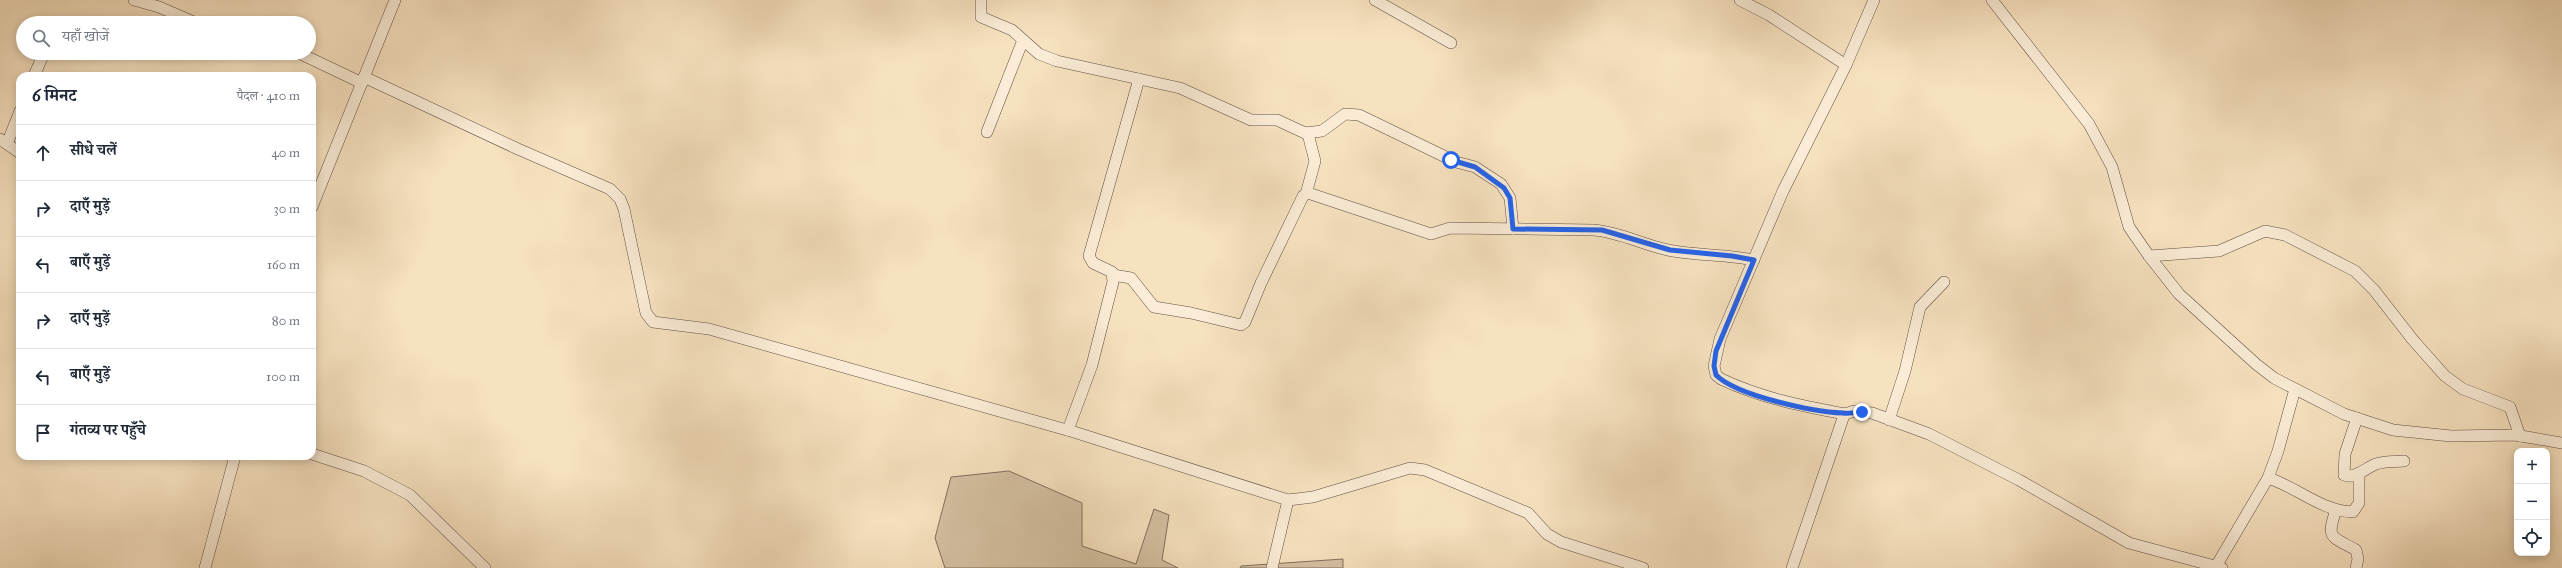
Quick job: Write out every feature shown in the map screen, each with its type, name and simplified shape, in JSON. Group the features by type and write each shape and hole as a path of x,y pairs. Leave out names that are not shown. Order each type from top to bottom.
{"street":[{"path":"134,0 159,7 180,16"},
{"path":"316,197 395,0"},
{"path":"981,0 981,17 1012,30 1039,54 1057,62 1180,88 1251,120 1277,120 1305,133 1310,139 1315,161 1306,194 1261,283 1245,322 1241,326 1192,313 1154,307 1131,278 1113,275"},
{"path":"1375,0 1451,43"},
{"path":"1740,0 1769,15 1846,64"},
{"path":"1874,0 1846,64 1783,191 1716,351 1714,366 1716,375 1730,384 1780,402 1845,414 1862,412 1929,434 2019,480 2129,543 2218,567 2268,478 2278,451 2295,389"},
{"path":"1992,0 2089,124 2112,167 2129,227 2149,256 2179,294 2256,364 2274,378 2357,418 2394,430 2451,436 2520,436 2562,443"},
{"path":"987,132 1023,40"},
{"path":"36,72 41,60"},
{"path":"316,60 616,194 624,208 646,313 653,322 709,329 1068,430 1288,500 1313,497 1379,479 1399,470 1419,468 1528,513 1547,534 1561,542 1643,568"},
{"path":"1068,430 1092,365 1113,282 1113,275 1109,270 1093,263 1090,256 1139,79"},
{"path":"1305,133 1322,131 1346,114 1359,115 1456,162 1473,166 1501,184 1508,192 1513,229"},
{"path":"16,118 3,141 16,150"},
{"path":"1306,194 1314,193 1431,234 1447,228 1602,230 1670,250 1732,256 1754,260"},
{"path":"2149,256 2219,251 2265,231 2285,235 2355,272 2374,290 2413,340 2445,376 2463,389 2510,407 2520,436"},
{"path":"1889,420 1905,371 1920,308 1944,282"},
{"path":"1792,568 1845,414"},
{"path":"2357,418 2345,454 2343,469 2346,476 2359,473 2376,464 2404,462"},
{"path":"316,455 364,471 410,495 485,568"},
{"path":"205,568 234,460"},
{"path":"2268,478 2336,510 2352,512 2356,510 2358,502 2359,473"},
{"path":"1272,568 1288,500"},
{"path":"2336,510 2330,528 2331,535 2335,540 2356,550 2358,559 2356,568"}],"shaded area":[{"path":"1009,471 1082,503 1082,546 1136,564 1154,509 1169,515 1162,560 1178,568 945,568 935,538 951,477"},
{"path":"1343,559 1343,568 1240,568 1241,566"}],"route":[{"path":"1451,160 1475,167 1501,184 1508,192 1510,198 1513,229 1602,230 1670,250 1721,254 1754,260 1716,351 1714,359 1716,375 1730,384 1780,402 1845,414 1849,412 1862,412"}]}
